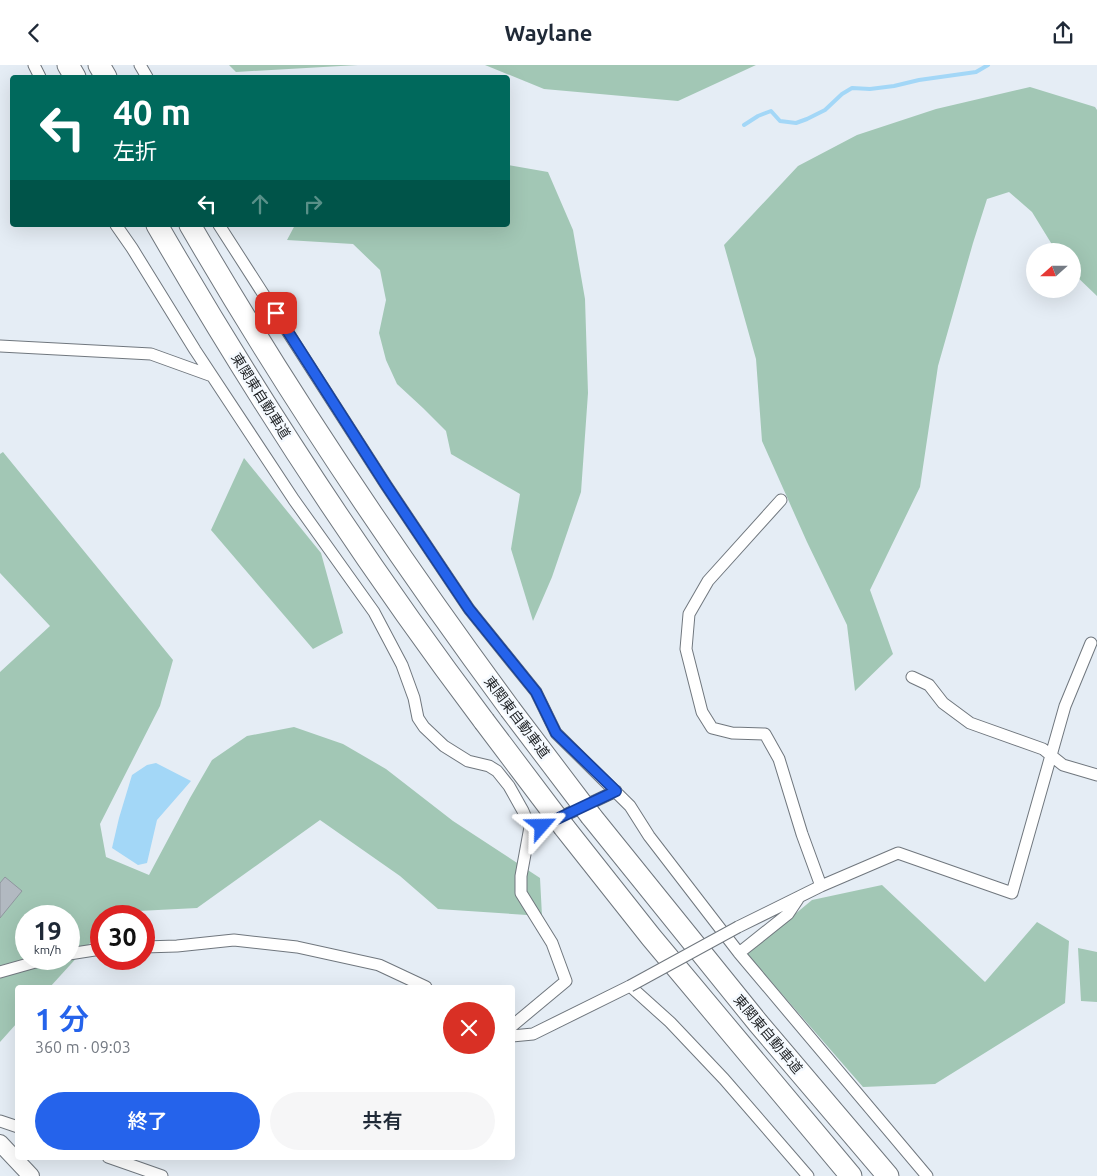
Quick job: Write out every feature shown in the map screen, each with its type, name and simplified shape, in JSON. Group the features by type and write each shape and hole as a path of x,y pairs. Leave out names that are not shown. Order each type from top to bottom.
{"highway":[{"name":"東関東自動車道","path":"158,227 278,423 399,604 484,721 564,827 658,944 852,1176"},
{"name":"東関東自動車道","path":"191,227 239,309 363,501 423,590 510,709 592,816 752,1015 888,1176"}],"street":[{"path":"117,227 294,500 374,612 402,665 414,698 418,718 424,727 444,746 468,761 489,766 497,771 509,786 523,811 530,827 521,876 521,893 552,943 566,981 515,1024"},
{"path":"220,227 386,485 469,609 536,692 556,733 630,806 649,836 739,953 927,1176"},
{"path":"0,346 151,355 212,376"},
{"path":"781,500 708,581 689,614 686,649 702,712 712,728 732,733 765,734 779,759 802,834 821,886"},
{"path":"515,1036 533,1033 630,986 738,927 821,886 898,853 1012,893 1065,706 1091,643"},
{"path":"912,677 929,685 943,703 970,723 1043,749 1063,765 1097,775"},
{"path":"530,827 542,826 616,791"},
{"path":"739,953 788,913 799,897"},
{"path":"155,947 234,940 297,947 378,965 422,985"},
{"path":"0,972 15,968"},
{"path":"630,986 670,1022 724,1079 808,1176"},
{"path":"0,1121 15,1126"},
{"path":"0,1142 15,1152"},
{"path":"0,1142 15,1158"},
{"path":"16,1160 31,1176"},
{"path":"25,1160 44,1176"},
{"path":"117,1160 162,1176"}],"green space":[{"path":"229,65 358,65 236,72"},
{"path":"485,65 756,65 678,101 544,89"},
{"path":"1030,87 1095,107 1097,110 1097,296 1081,281 1081,243 1051,243 1032,212 1009,192 987,199 938,366 920,487 870,590 893,654 855,691 847,625 807,542 762,441 756,359 724,245 798,166 857,135 936,109"},
{"path":"510,165 548,172 573,230 585,299 588,393 581,492 552,577 533,621 511,549 520,494 451,454 446,431 397,384 386,360 379,333 386,300 380,270 353,244 287,240 294,227 510,227"},
{"path":"3,452 173,660 160,706 100,824 106,857 149,875 212,760 247,736 294,727 343,744 386,769 453,821 540,878 542,916 438,909 400,876 320,820 197,908 155,910 155,905 90,905 90,943 80,954 80,905 15,905 15,970 65,970 52,985 15,985 15,1025 0,1042 0,672 50,626 0,573 0,454"},
{"path":"244,458 321,553 343,633 313,649 211,530"},
{"path":"882,885 985,982 1037,922 1069,941 1065,1003 935,1084 863,1087 747,954 812,900"},
{"path":"1078,948 1097,952 1097,1002 1081,1001"}],"water":[{"path":"156,763 191,781 157,820 147,863 138,865 112,848 132,775 147,765"}],"building":[{"path":"5,877 22,891 0,918 0,883"}],"waterway":[{"path":"744,125 758,116 771,111 780,121 796,123 825,110 842,94 852,88 870,89 894,86 919,80 976,72 988,65"}],"route":[{"path":"276,313 386,485 469,609 536,692 556,733 616,791 542,826"}]}
